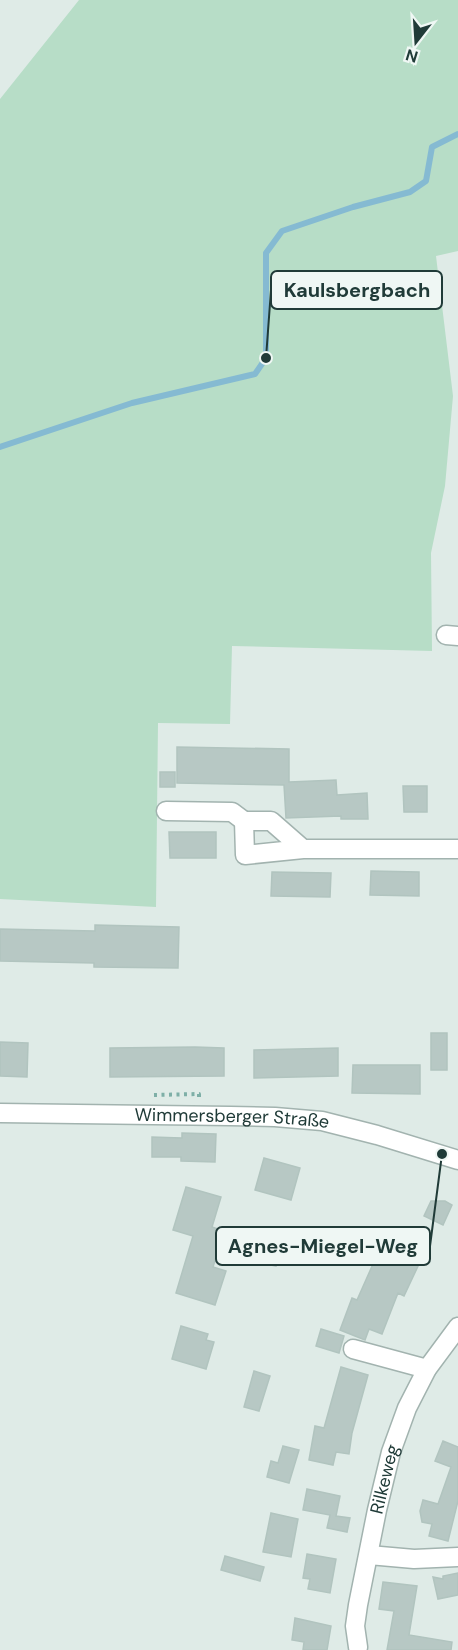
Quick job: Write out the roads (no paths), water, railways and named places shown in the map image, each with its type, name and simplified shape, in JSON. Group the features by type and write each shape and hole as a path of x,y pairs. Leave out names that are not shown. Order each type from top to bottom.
{"street":[{"path":"166,811 232,812 244,821 271,821 303,849"},
{"path":"244,821 245,855 303,849 458,849"},
{"name":"Wimmersberger Straße","path":"0,1113 219,1115 322,1121 458,1160"},
{"name":"Rilkeweg","path":"358,1647 355,1626 377,1510 391,1452 407,1408 427,1369 458,1327"},
{"path":"353,1349 427,1369"},
{"path":"369,1556 414,1559 458,1557"}],"waterway":[{"path":"0,447 132,403 255,374 266,358 266,253 282,231 353,207 410,192 426,181 432,147 458,134"}],"place":[{"name":"Kaulsbergbach","path":"266,358"},
{"name":"Agnes-Miegel-Weg","path":"442,1154"}]}
